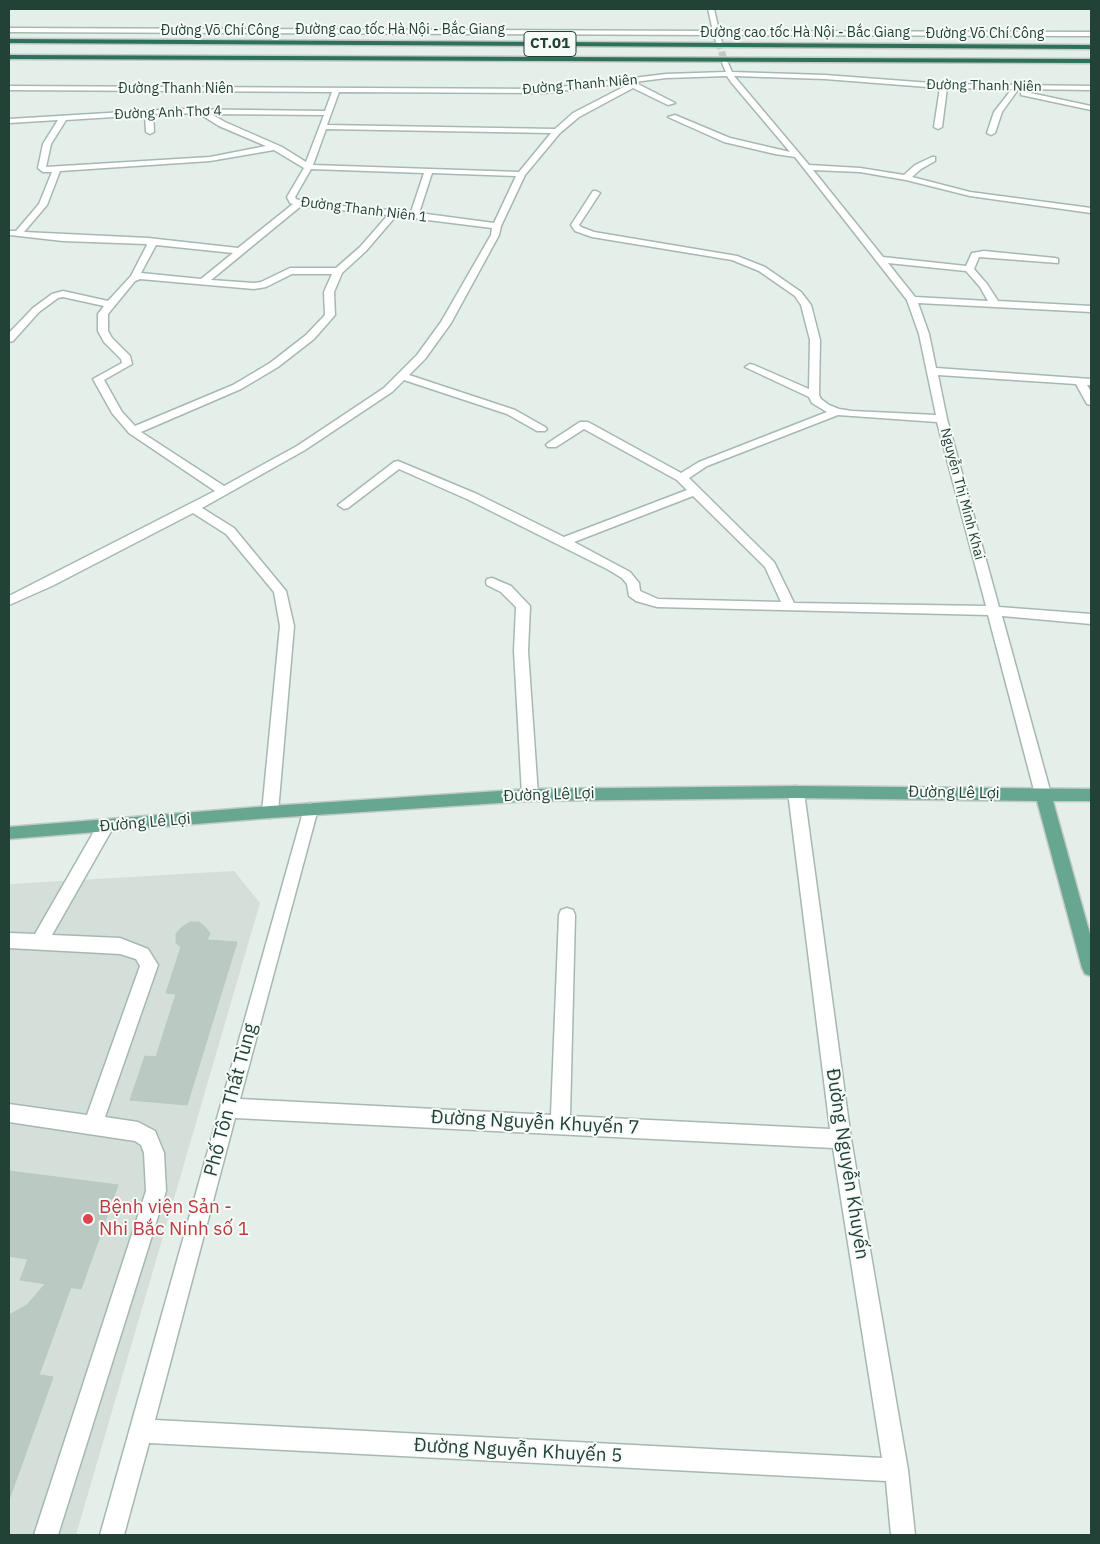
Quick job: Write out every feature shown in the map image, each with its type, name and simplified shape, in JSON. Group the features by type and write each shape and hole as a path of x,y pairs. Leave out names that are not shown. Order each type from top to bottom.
{"highway":[{"name":"Đường cao tốc Hà Nội - Bắc Giang","path":"9,41 1091,47"},
{"name":"Đường cao tốc Hà Nội - Bắc Giang","path":"9,57 1091,61"}],"main road":[{"name":"Đường Lê Lợi","path":"9,833 530,794 796,792 1091,795"},
{"name":"Nguyễn Thị Minh Khai","path":"1043,794 1091,968"}],"street":[{"path":"710,9 719,42"},
{"path":"590,24 601,32"},
{"name":"Đường Võ Chí Công","path":"9,30 1091,34"},
{"path":"725,62 728,74"},
{"name":"Đường Thanh Niên","path":"9,88 525,91 573,88 642,79 728,74 825,76 944,86 1091,88"},
{"name":"Nguyễn Thị Minh Khai","path":"728,74 806,166 912,300 924,334 942,420 1043,794"},
{"path":"9,601 48,584 193,508 301,448 388,390 421,358 446,322 495,235 497,226 521,174 558,131 594,98 642,79"},
{"path":"633,84 671,103"},
{"path":"938,127 944,86"},
{"path":"573,88 594,98"},
{"path":"1000,88 1091,108"},
{"name":"Đường Thanh Niên 1","path":"337,89 326,113 323,127 308,167 290,197 293,201 298,204 414,215 497,226"},
{"path":"991,134 998,112 1013,91"},
{"path":"203,112 222,124 275,147 308,167 521,174"},
{"path":"149,113 150,132"},
{"name":"Đường Anh Thơ 4","path":"9,120 149,113 326,113"},
{"path":"64,117 47,144 42,166 46,170 210,159 275,147"},
{"path":"672,117 727,140 775,152 797,155"},
{"path":"323,127 558,131"},
{"path":"906,178 932,159"},
{"path":"806,166 851,169 906,178 970,194 1091,210"},
{"path":"14,233 43,205 57,169"},
{"path":"414,215 429,171"},
{"path":"596,193 575,226 578,229 645,244 734,258 762,269 798,294 806,305 815,340 814,395 816,401 837,412 942,420"},
{"path":"204,281 298,204"},
{"path":"135,277 144,275 254,286 263,285 290,271 338,271 363,250 394,214"},
{"path":"14,233 83,239 148,241 239,251"},
{"path":"148,241 152,245 135,277 104,314 102,331 126,358 128,364 98,378 117,413 133,431 223,491"},
{"path":"969,269 975,255 984,254 1055,261"},
{"path":"882,260 969,269 984,286 995,304"},
{"path":"133,431 237,386 274,365 310,337 330,314 329,292 338,271"},
{"path":"9,339 36,310 55,296 63,294 112,305"},
{"path":"912,300 1091,309"},
{"path":"750,367 814,395"},
{"path":"932,372 1086,381 1091,402"},
{"path":"402,376 511,412 541,429"},
{"path":"680,478 718,457 837,412"},
{"path":"552,445 584,424 662,466 691,485 694,491 770,565 790,607"},
{"path":"344,505 398,464 473,497 626,575 633,583 634,593 641,598 657,603 994,611 1091,619"},
{"path":"562,542 694,491"},
{"path":"193,508 230,531 280,591 287,626 270,812"},
{"path":"492,582 506,589 524,606 520,619 521,651 530,794"},
{"name":"Đường Nguyễn Khuyến","path":"796,792 841,1139 896,1470 903,1535"},
{"name":"Phố Tôn Thất Tùng","path":"112,1535 310,809"},
{"path":"40,940 106,826"},
{"path":"560,1124 567,915"},
{"path":"9,940 40,940 120,946 142,954 149,965 93,1125"},
{"name":"Đường Nguyễn Khuyến 7","path":"228,1108 841,1139"},
{"path":"9,1114 138,1132 148,1138 154,1153 156,1191 46,1535"},
{"name":"Đường Nguyễn Khuyến 5","path":"140,1431 896,1470"}],"shaded area":[{"name":"Bệnh viện Sản - Nhi Bắc Ninh số 1","path":"234,871 260,903 76,1535 9,1535 9,884"}],"building":[{"path":"190,922 199,922 204,926 210,933 207,940 237,942 187,1105 130,1100 145,1056 156,1057 176,994 166,993 181,947 176,943 176,934"},
{"path":"9,1171 118,1185 81,1289 20,1280 28,1259 9,1256"},
{"path":"45,1284 71,1287 39,1375 9,1370 9,1315 27,1305"},
{"path":"9,1370 53,1377 9,1500"}],"tunnel":[{"path":"719,42 725,63"}],"place":[{"name":"Bệnh viện Sản - Nhi Bắc Ninh số 1","path":"88,1219"}]}
